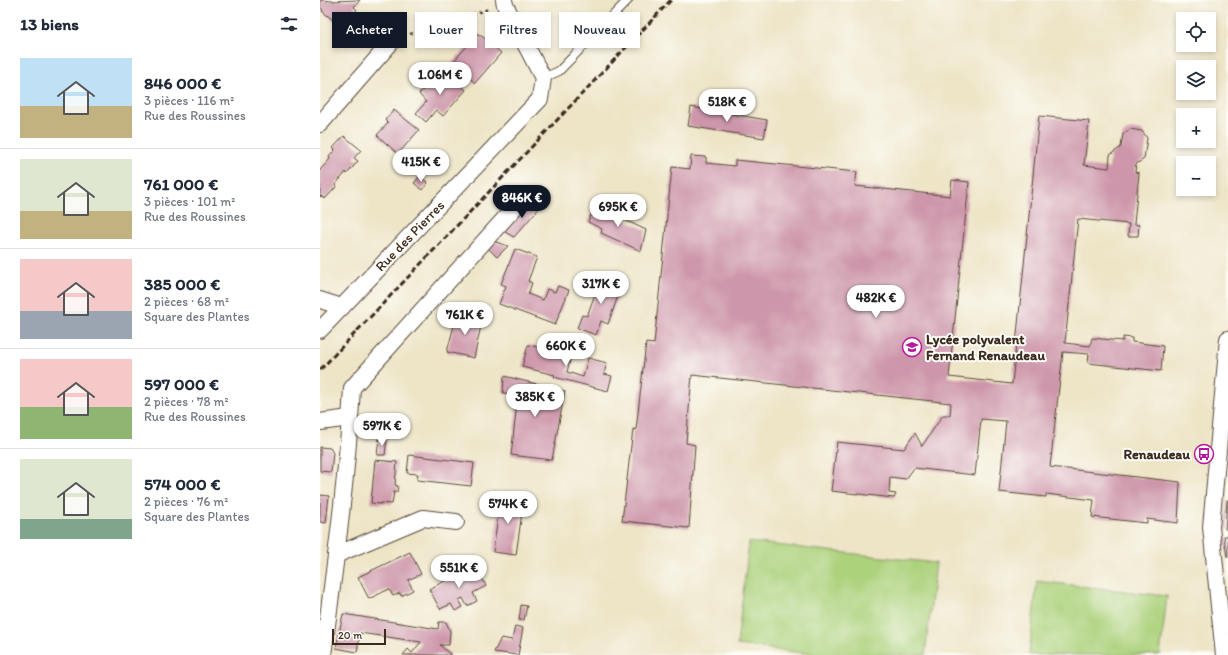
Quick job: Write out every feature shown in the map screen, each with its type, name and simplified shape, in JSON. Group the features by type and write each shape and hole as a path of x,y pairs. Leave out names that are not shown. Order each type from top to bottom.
{"street":[{"path":"504,2 543,78"},
{"path":"320,124 386,48"},
{"name":"Rue des Pierres","path":"320,330 540,99 543,78"},
{"path":"323,655 336,555 352,388 516,206"},
{"path":"320,300 342,307"},
{"path":"1224,655 1211,527 1221,479 1228,339"},
{"path":"320,422 350,418"},
{"path":"336,555 423,518 456,522"}],"lane":[{"path":"543,78 559,71 628,0"}],"path":[{"path":"407,35 504,2"}],"green space":[{"path":"749,542 936,563 925,655 820,655 737,645"},
{"path":"1037,581 1167,596 1160,655 1029,655"}],"building":[{"path":"320,0 360,0 354,7 357,10 355,12 332,12 332,19 322,11 323,10 320,7"},
{"path":"477,34 485,39 485,48 495,48 501,53 475,83 452,63 465,48 477,48"},
{"path":"445,71 466,90 443,116 436,110 426,122 416,113 426,102 419,94 428,84 431,87"},
{"path":"691,107 767,120 764,138 688,126"},
{"path":"394,110 419,130 398,154 377,135 388,123 385,120"},
{"path":"1039,116 1089,121 1084,165 1109,168 1110,155 1121,147 1123,134 1130,129 1142,131 1147,138 1144,159 1136,164 1135,172 1139,173 1134,224 1139,225 1138,236 1128,236 1129,224 1078,219 1065,343 1090,346 1092,338 1123,341 1123,337 1132,338 1132,342 1163,346 1161,371 1088,363 1089,354 1063,352 1050,467 1180,482 1178,523 1147,519 1147,523 1092,517 1094,500 1046,494 1046,497 999,492 1006,421 981,419 975,475 914,468 906,479 890,477 889,493 896,494 894,498 831,491 837,442 904,449 915,433 922,446 943,415 950,415 951,403 692,375 686,443 695,445 689,528 622,521 633,429 636,430 646,343 654,344 672,167 690,169 691,156 706,157 706,163 735,166 735,160 857,172 855,186 950,196 952,180 969,182 949,377 1012,384"},
{"path":"344,136 361,150 354,158 358,161 347,174 346,172 335,185 336,187 325,199 321,196 320,197 320,170 330,159 329,157 335,150 333,148"},
{"path":"420,176 428,183 422,190 414,183"},
{"path":"531,201 541,206 514,237 503,231"},
{"path":"595,206 646,230 641,251 601,233 602,229 588,222"},
{"path":"493,241 508,246 497,257 487,247"},
{"path":"515,249 537,257 528,281 532,283 528,294 543,300 547,289 555,292 558,286 569,290 555,325 499,304 506,286 501,284"},
{"path":"602,275 623,282 608,324 601,321 596,335 577,328 582,315 587,316"},
{"path":"457,314 482,321 474,358 447,352"},
{"path":"528,345 539,347 538,348 543,350 544,347 559,350 561,354 571,356 567,372 583,377 588,358 607,363 604,374 612,376 608,391 522,367"},
{"path":"504,376 565,391 552,460 511,455 518,395 503,393"},
{"path":"379,438 387,439 385,455 377,455"},
{"path":"320,447 330,448 333,453 331,472 320,471"},
{"path":"409,455 474,463 471,486 417,480 418,474 407,473"},
{"path":"375,460 397,462 395,485 398,486 397,492 394,492 392,504 371,503"},
{"path":"320,495 329,496 326,523 320,522"},
{"path":"501,495 524,498 516,555 493,552"},
{"path":"1227,500 1228,529 1225,529"},
{"path":"1224,536 1228,536 1228,557 1227,557"},
{"path":"410,552 421,574 408,580 413,590 401,596 400,593 393,596 389,589 369,599 358,577"},
{"path":"476,565 486,586 473,593 477,601 467,606 463,598 459,600 463,607 455,611 451,604 440,609 429,589"},
{"path":"521,605 527,606 524,620 519,620"},
{"path":"343,614 438,629 439,622 446,622 450,631 449,645 440,645 451,655 403,655 408,649 412,653 421,642 360,633 357,652 336,648"},
{"path":"515,626 523,628 518,655 494,652 501,638 512,640"}],"railway":[{"path":"320,370 671,0"}],"place":[{"name":"Lycée polyvalent Fernand Renaudeau","path":"912,347"},
{"name":"Renaudeau","path":"1204,454"}]}
